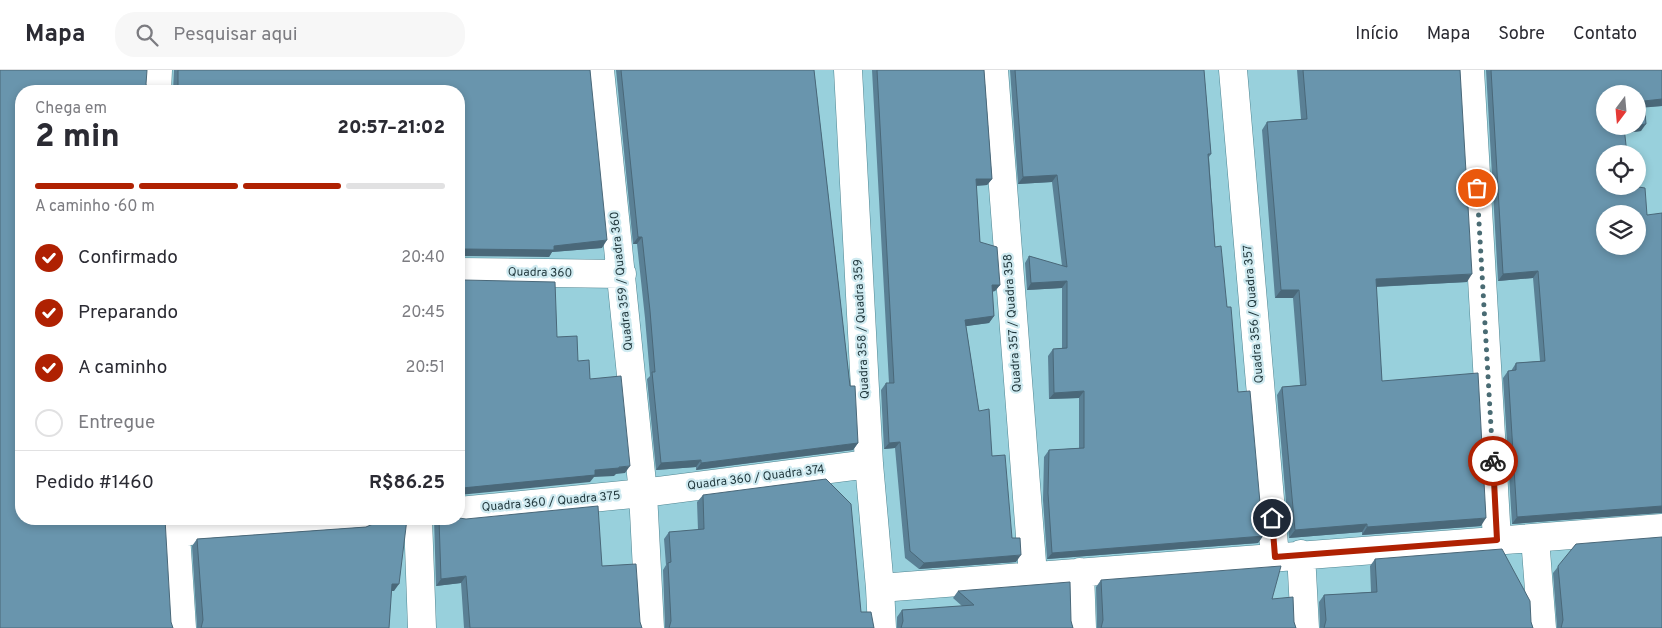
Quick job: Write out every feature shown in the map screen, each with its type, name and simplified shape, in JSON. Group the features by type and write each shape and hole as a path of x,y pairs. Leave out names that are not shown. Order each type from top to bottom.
{"street":[{"path":"157,85 158,70"},
{"name":"Quadra 359 / Quadra 360","path":"600,70 643,493 650,628"},
{"name":"Quadra 358 / Quadra 359","path":"848,70 869,464 882,628"},
{"name":"Quadra 357 / Quadra 358","path":"994,70 1033,575"},
{"name":"Quadra 356 / Quadra 357","path":"1233,70 1288,556 1304,628"},
{"path":"1470,70 1497,540"},
{"name":"Quadra 360","path":"465,272 622,274"},
{"name":"Quadra 360 / Quadra 374","path":"643,493 869,464"},
{"name":"Quadra 360 / Quadra 375","path":"465,510 643,493"},
{"path":"175,525 182,628"},
{"path":"418,525 422,628"},
{"path":"880,588 1662,528"},
{"path":"1536,538 1542,628"},
{"path":"1080,572 1082,628"}],"building":[{"path":"0,70 147,70 146,85 15,85 15,525 165,525 171,622 173,628 0,628"},
{"path":"178,70 590,70 607,240 554,246 554,250 465,249 465,85 178,85"},
{"path":"621,70 814,70 850,386 855,386 858,443 701,463 701,460 661,463 652,372 655,372 650,311 642,237 638,237"},
{"path":"877,70 984,70 992,179 976,179 980,242 997,247 1000,285 992,285 994,316 965,320 979,411 989,409 992,456 1005,455 1012,538 1020,538 1021,555 924,563 910,551 900,442 889,443 886,383 894,383"},
{"path":"1015,70 1204,70 1211,154 1208,154 1215,247 1221,246 1227,307 1231,307 1238,392 1250,391 1263,536 1052,553 1048,493 1049,450 1084,448 1084,391 1054,393 1053,349 1067,348 1067,281 1031,283 1029,256 1067,267 1057,175 1023,177"},
{"path":"1303,70 1460,70 1472,274 1376,279 1382,381 1478,373 1486,518 1367,527 1367,524 1295,530 1282,387 1306,385 1299,290 1281,290 1267,122 1307,119"},
{"path":"1491,70 1662,70 1662,99 1646,101 1646,85 1596,85 1596,135 1625,135 1626,145 1596,145 1596,195 1646,195 1647,215 1662,213 1662,506 1517,517 1508,371 1516,370 1516,363 1545,361 1538,271 1503,274"},
{"path":"465,280 555,282 557,337 577,336 578,361 589,360 590,379 621,376 630,466 595,470 595,475 465,488"},
{"path":"826,479 851,504 861,612 871,612 874,628 669,628 671,621 668,563 671,562 669,532 704,529 703,495"},
{"path":"598,506 602,566 636,564 642,628 470,628 466,576 441,579 439,525 465,525 466,519"},
{"path":"371,525 406,525 399,584 392,584 389,628 201,628 203,620 197,539 366,527"},
{"path":"1662,537 1662,628 1561,628 1563,620 1558,566 1576,544"},
{"path":"1502,549 1530,601 1533,628 1324,628 1326,620 1324,595 1377,592 1375,559"},
{"path":"1281,566 1272,599 1293,597 1296,628 1101,628 1103,620 1101,580"},
{"path":"1070,582 1071,621 1073,628 901,628 903,621 902,610 974,605 958,591"}],"way so far":[{"path":"1477,188 1493,461"}],"route":[{"path":"1272,518 1275,557 1497,540 1493,461"}]}
